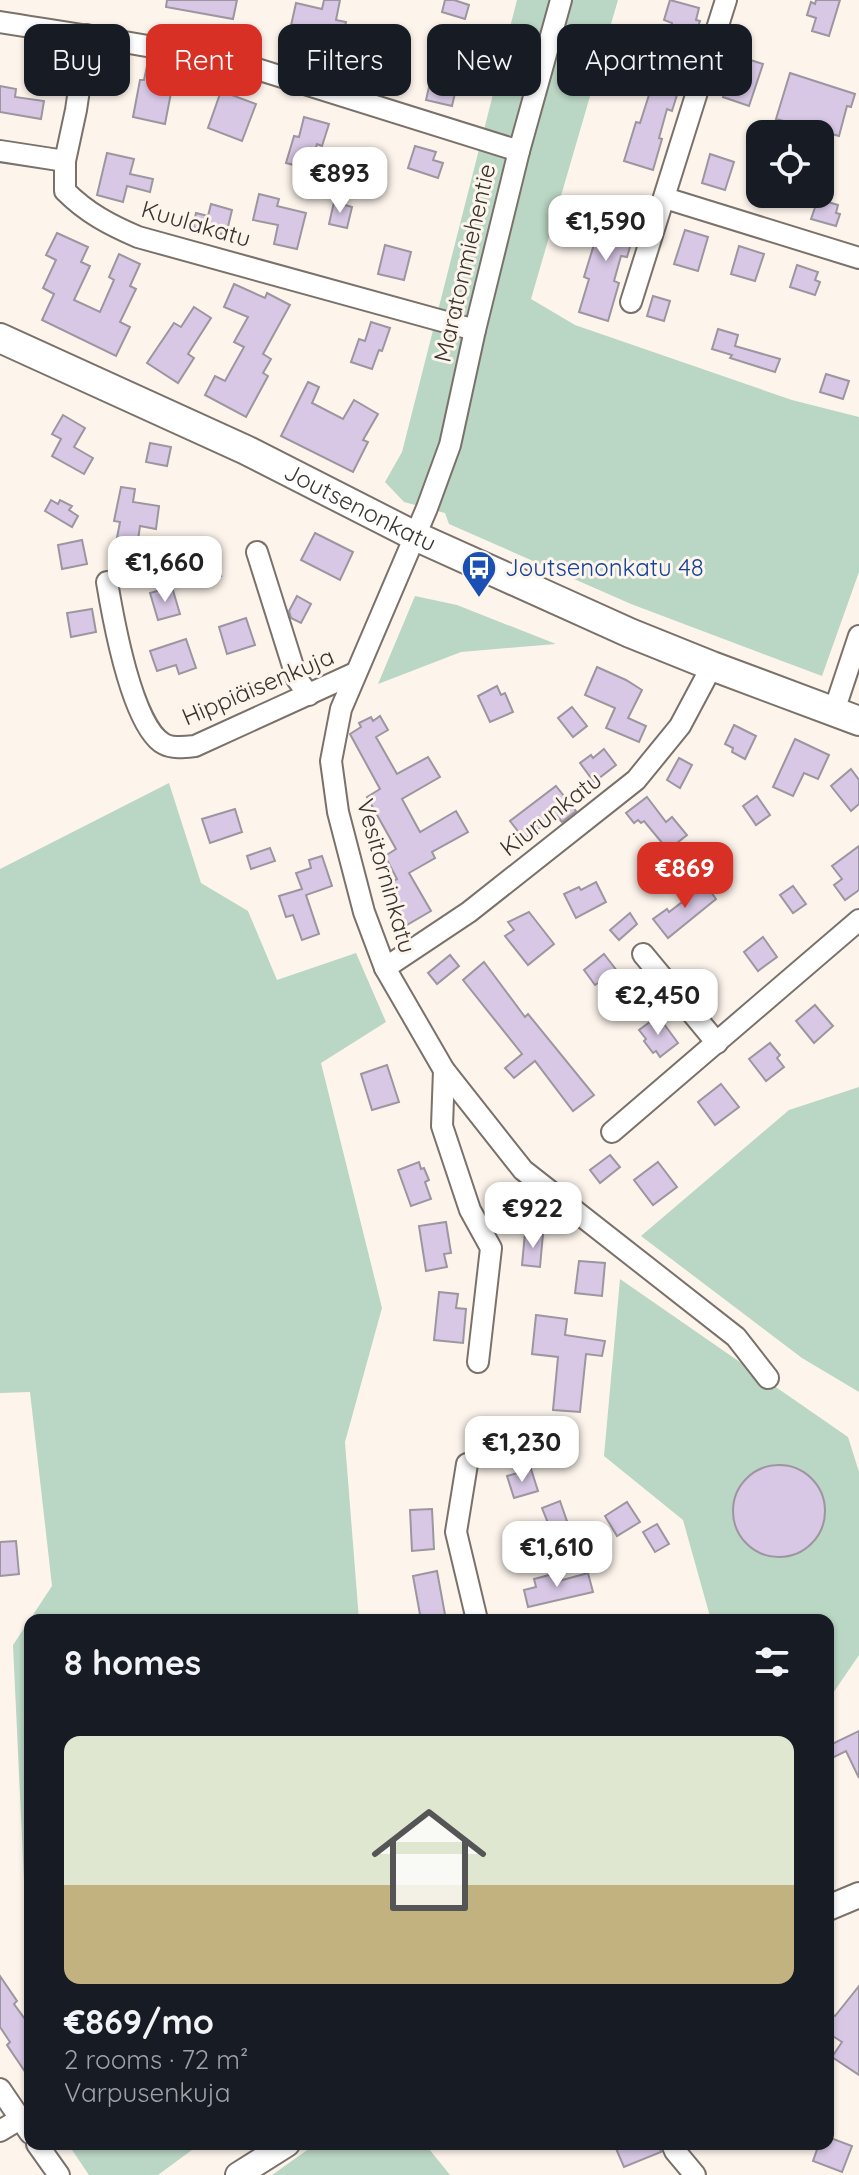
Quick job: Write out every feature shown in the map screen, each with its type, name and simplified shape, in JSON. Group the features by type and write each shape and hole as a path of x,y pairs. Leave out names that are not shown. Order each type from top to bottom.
{"main road":[{"name":"Joutsenonkatu","path":"0,338 246,450 415,536 630,633 847,716"}],"street":[{"name":"Maratonmiehentie","path":"415,536 450,445 519,151 561,0"},
{"path":"631,302 726,0"},
{"path":"0,22 24,26"},
{"path":"130,41 260,70 519,151"},
{"name":"Kuulakatu","path":"78,96 65,161 65,191 81,207 104,222 138,237 475,330"},
{"path":"0,151 65,161"},
{"path":"665,198 859,258"},
{"name":"Vesitorninkatu","path":"415,536 341,709 331,761 338,812 364,912 385,968 444,1070 523,1170 736,1337 768,1378"},
{"path":"257,552 297,679 309,695"},
{"name":"Hippiäisenkuja","path":"107,582 117,635 140,711 149,729 165,745 195,746 355,673"},
{"path":"847,716 859,636"},
{"name":"Kiurunkatu","path":"385,968 469,912 636,780 680,726 712,666"},
{"path":"612,1132 859,920"},
{"path":"643,954 717,1043"},
{"path":"444,1070 442,1126 470,1210 491,1248 478,1362"},
{"path":"467,1464 456,1532 476,1614"},
{"path":"834,1905 859,1895"},
{"path":"0,2089 24,2125"},
{"path":"0,2131 24,2126"},
{"path":"41,2150 59,2175"},
{"path":"238,2175 278,2150"},
{"path":"675,2150 695,2175"}],"green space":[{"path":"517,0 618,0 611,24 557,24 557,96 590,96 531,299 575,325 792,400 859,417 859,572 822,676 631,604 449,524 445,513 404,502 385,482 402,452 493,96 541,96 541,24 511,24"},
{"path":"415,596 457,605 556,644 461,652 378,684"},
{"path":"169,783 201,883 248,911 277,980 356,953 386,1022 321,1063 382,1308 345,1442 359,1614 33,1614 52,1586 30,1392 0,1393 0,869"},
{"path":"859,1087 859,1392 802,1358 641,1236 789,1110"},
{"path":"620,1279 848,1437 859,1472 859,1655 834,1692 834,1614 709,1614 683,1520 604,1456"},
{"path":"24,1628 24,1880 13,1645"},
{"path":"72,2150 192,2150 158,2175 89,2175"},
{"path":"307,2150 430,2150 450,2175 272,2175"}],"building":[{"path":"167,0 237,0 233,19 166,7"},
{"path":"324,0 340,0 336,20 346,24 291,24 296,3 322,9"},
{"path":"445,0 469,5 465,19 442,12"},
{"path":"670,0 699,8 696,20 700,21 699,24 672,24 664,20"},
{"path":"816,0 840,0 829,36 812,31 816,18 807,15 811,2 815,4"},
{"path":"752,60 763,64 749,106 723,97 752,96"},
{"path":"146,71 146,96 170,96 165,124 133,117 140,80 144,80"},
{"path":"790,73 855,94 851,107 847,106 839,136 834,135 834,120 776,119"},
{"path":"0,86 16,89 15,97 44,101 41,119 0,112"},
{"path":"219,96 234,96 256,104 242,141 208,128"},
{"path":"427,96 454,96 452,106 426,100"},
{"path":"649,96 677,96 672,111 667,109 653,170 624,161 636,122 640,123"},
{"path":"304,117 329,124 322,146 317,144 309,169 286,163 294,136 299,137"},
{"path":"415,146 436,152 433,160 443,163 438,178 408,168"},
{"path":"107,153 134,159 130,174 153,179 150,192 127,186 123,202 97,195"},
{"path":"710,154 734,162 725,190 702,183"},
{"path":"259,194 279,199 277,206 306,213 297,249 274,244 278,225 253,220"},
{"path":"334,202 352,207 347,228 329,224"},
{"path":"211,204 232,210 226,235 193,227 196,213 208,216"},
{"path":"834,204 838,205 836,213 840,214 836,226 811,219 815,208 834,208"},
{"path":"603,206 630,214 626,227 635,230 627,257 621,256 614,281 619,283 608,321 579,312 589,279 584,277"},
{"path":"685,230 708,237 698,271 674,264"},
{"path":"57,233 88,247 81,262 90,266 74,300 100,312 114,280 109,277 119,254 140,264 130,286 136,289 120,322 130,327 116,356 42,320 54,294 43,288 56,260 46,255"},
{"path":"385,245 411,252 404,280 378,274"},
{"path":"739,246 764,254 755,281 731,274"},
{"path":"797,265 818,272 815,280 820,282 815,295 790,287"},
{"path":"234,284 265,298 267,293 290,305 263,354 271,359 263,373 268,376 246,417 205,395 215,376 225,381 244,347 234,342 248,317 224,307"},
{"path":"653,296 670,301 664,321 647,316"},
{"path":"194,307 211,318 188,354 194,358 178,383 147,363 174,323 181,327"},
{"path":"371,322 390,328 372,369 351,362 359,339 365,341"},
{"path":"718,329 738,335 735,346 780,359 775,372 712,349"},
{"path":"826,374 849,381 843,399 820,392"},
{"path":"308,382 319,387 312,403 343,419 354,400 378,414 363,440 368,442 353,472 281,436"},
{"path":"63,415 85,428 74,447 93,458 84,474 52,456 61,439 52,434"},
{"path":"150,443 171,447 167,466 146,462"},
{"path":"121,487 135,489 133,502 159,506 156,529 140,526 137,547 116,543 120,522 114,521"},
{"path":"51,500 58,504 60,500 72,506 69,510 78,516 72,527 45,511"},
{"path":"315,533 353,552 340,580 301,560"},
{"path":"82,540 87,564 62,569 58,545"},
{"path":"215,556 221,576 198,583 192,563"},
{"path":"172,587 180,614 158,620 150,593"},
{"path":"297,596 311,604 301,623 291,618 289,611"},
{"path":"92,609 96,632 71,637 67,613"},
{"path":"246,618 255,645 227,654 219,627"},
{"path":"186,639 196,668 179,674 176,665 157,671 150,651"},
{"path":"597,667 642,690 628,718 646,726 639,742 606,728 615,708 585,695"},
{"path":"497,686 501,695 505,693 513,712 490,722 478,696"},
{"path":"572,707 587,726 573,737 558,718"},
{"path":"380,716 388,730 376,737 397,774 428,757 440,777 402,799 420,832 456,811 468,832 432,852 435,858 409,873 431,911 405,926 393,904 397,901 388,884 397,879 385,856 396,849 367,797 380,789 350,734 361,727 359,723 371,717 373,721"},
{"path":"734,725 756,736 745,759 725,744"},
{"path":"795,739 829,755 818,779 804,773 793,796 773,787"},
{"path":"604,749 616,765 594,782 580,763"},
{"path":"679,758 692,765 680,788 667,780"},
{"path":"851,769 859,780 859,804 851,811 831,786"},
{"path":"556,786 576,811 562,822 557,816 524,839 510,821"},
{"path":"757,796 770,815 756,825 743,806"},
{"path":"647,797 666,822 672,817 687,835 668,850 644,821 634,823 626,813"},
{"path":"235,809 242,832 210,843 202,819"},
{"path":"859,846 859,890 845,900 834,885 842,879 832,866"},
{"path":"270,848 275,861 251,869 247,856"},
{"path":"322,856 332,886 306,895 319,934 302,940 293,915 286,917 279,896 302,889 296,873 311,868 309,860"},
{"path":"703,881 716,899 668,938 653,919 667,909 669,912 694,893 692,889"},
{"path":"596,882 606,902 576,918 564,894"},
{"path":"793,886 806,904 793,913 780,895"},
{"path":"529,912 554,944 528,965 505,936 514,930 508,922"},
{"path":"630,913 637,924 619,940 610,930"},
{"path":"763,937 777,957 758,971 744,952"},
{"path":"604,954 628,985 613,998 600,982 595,985 584,970"},
{"path":"450,955 459,966 437,984 428,973"},
{"path":"484,962 525,1017 528,1014 594,1095 573,1111 535,1061 514,1078 505,1068 522,1054 463,980"},
{"path":"815,1005 833,1026 814,1043 796,1021"},
{"path":"658,1016 678,1043 660,1057 656,1051 653,1053 639,1030"},
{"path":"770,1043 780,1055 777,1058 784,1067 766,1081 749,1059"},
{"path":"387,1065 399,1102 372,1110 361,1074"},
{"path":"721,1084 739,1107 715,1125 698,1102"},
{"path":"610,1155 620,1167 600,1183 590,1170"},
{"path":"419,1162 429,1180 425,1182 431,1199 411,1206 398,1170"},
{"path":"658,1162 677,1187 653,1205 634,1180"},
{"path":"446,1222 451,1253 444,1254 447,1267 426,1271 419,1226"},
{"path":"525,1233 543,1234 540,1267 522,1265"},
{"path":"579,1261 605,1263 602,1296 575,1293"},
{"path":"439,1292 458,1294 456,1308 466,1309 463,1343 434,1340"},
{"path":"536,1315 567,1319 565,1335 605,1341 602,1356 586,1354 580,1412 553,1410 558,1357 532,1354"},
{"path":"779,1465 796,1469 811,1479 821,1494 825,1511 821,1528 811,1543 796,1553 779,1557 762,1553 747,1543 737,1528 733,1511 737,1494 747,1479 762,1469"},
{"path":"531,1469 538,1491 514,1498 507,1476"},
{"path":"560,1501 569,1527 552,1533 542,1508"},
{"path":"627,1502 640,1522 617,1536 605,1516"},
{"path":"432,1509 434,1549 412,1551 410,1510"},
{"path":"657,1524 669,1544 655,1552 643,1532"},
{"path":"16,1541 19,1574 0,1576 0,1542"},
{"path":"437,1571 445,1614 420,1614 413,1576"},
{"path":"588,1573 593,1592 528,1607 524,1590 536,1587 534,1579 553,1574 555,1582"},
{"path":"859,1731 859,1778 846,1751 834,1757 834,1743"},
{"path":"0,1976 24,2018 24,2070 7,2045 10,2042 0,2027"},
{"path":"859,1986 859,2075 834,2058 842,2042 834,2037 835,2016"},
{"path":"834,2139 852,2146 842,2172 813,2161 817,2150 834,2150"},
{"path":"617,2150 660,2150 661,2152 624,2167"}],"place":[{"name":"Joutsenonkatu 48","path":"479,599"}]}
